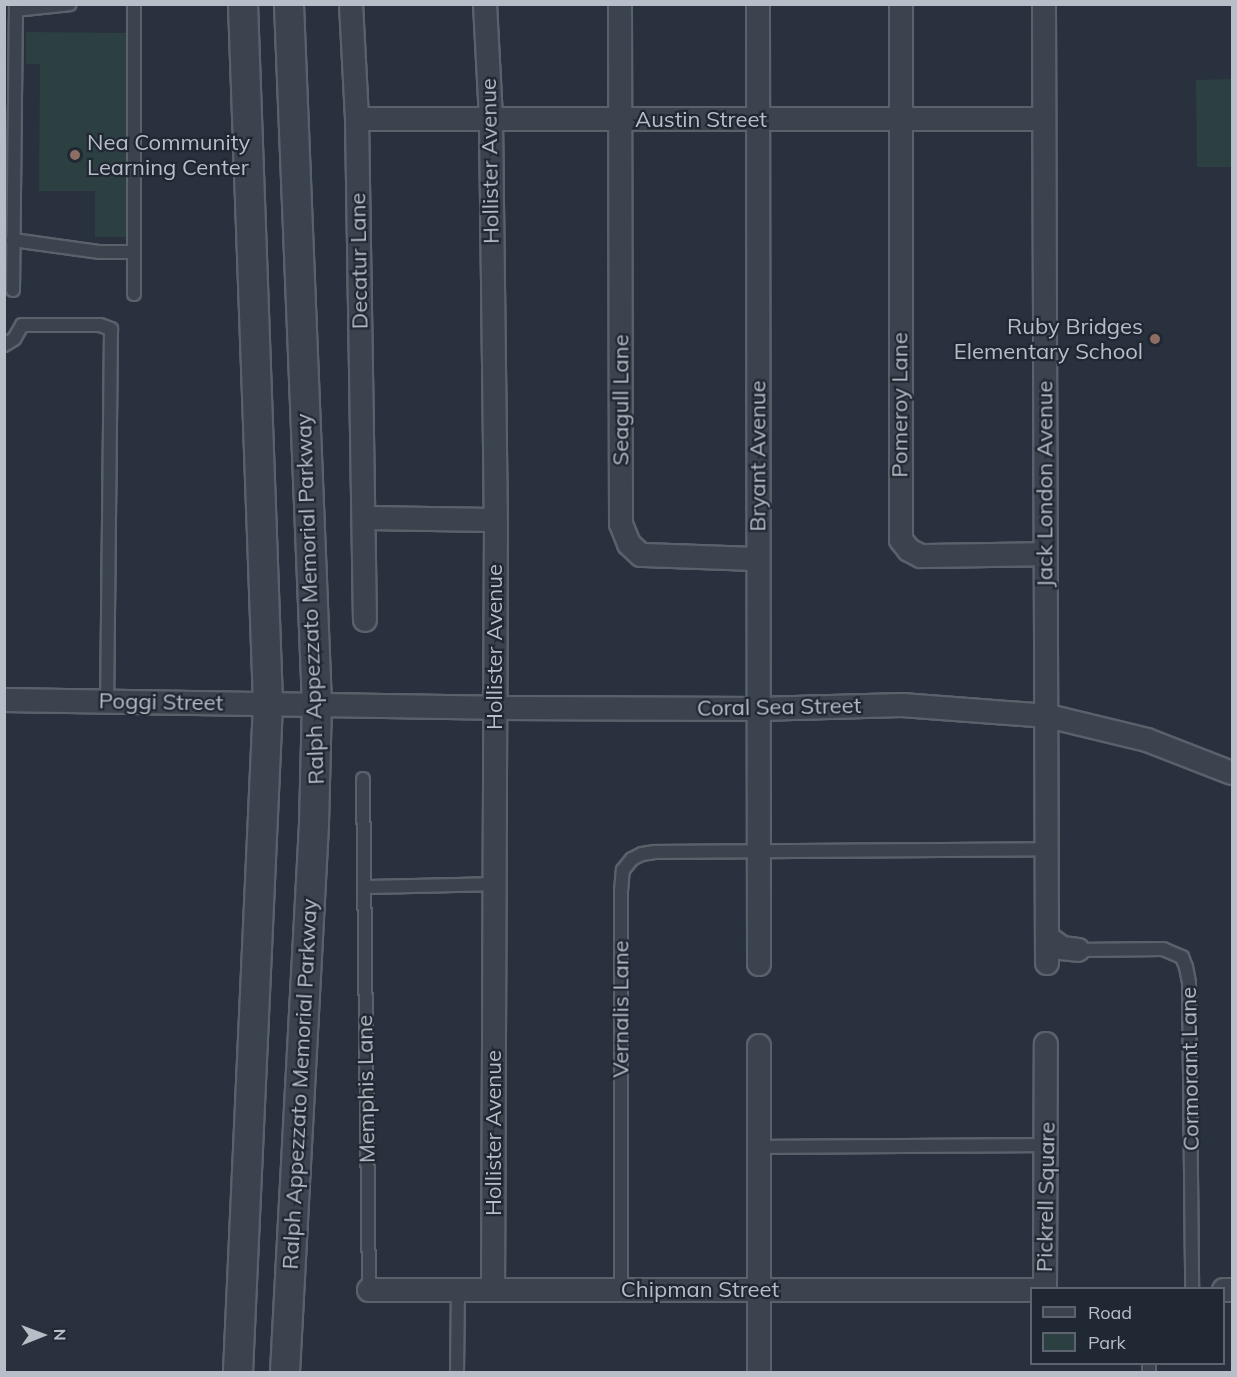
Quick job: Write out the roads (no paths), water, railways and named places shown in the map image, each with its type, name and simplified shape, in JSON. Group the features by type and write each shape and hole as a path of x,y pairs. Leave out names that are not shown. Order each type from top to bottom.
{"street":[{"name":"Ralph Appezzato Memorial Parkway","path":"238,1372 268,703 243,4"},
{"name":"Ralph Appezzato Memorial Parkway","path":"285,1372 314,824 317,705 289,4"},
{"name":"Decatur Lane","path":"351,4 357,119 365,620"},
{"name":"Hollister Avenue","path":"485,4 491,120 496,520 493,1290"},
{"path":"620,4 620,120"},
{"name":"Bryant Avenue","path":"758,4 759,964"},
{"name":"Pomeroy Lane","path":"901,4 902,540 909,550 921,556 1045,554"},
{"name":"Jack London Avenue","path":"1044,4 1047,963"},
{"name":"Austin Street","path":"357,119 1044,119"},
{"name":"Seagull Lane","path":"620,120 621,524 629,544 641,555 758,559"},
{"path":"364,518 496,520"},
{"name":"Poggi Street","path":"4,700 317,705"},
{"name":"Coral Sea Street","path":"317,705 758,709 902,705 1048,716 1147,740 1233,772"},
{"path":"1047,937 1062,948 1078,950"},
{"name":"Pickrell Square","path":"1045,1287 1048,1106 1046,1044"},
{"path":"759,1046 759,1372"},
{"name":"Chipman Street","path":"369,1290 1030,1290"}],"lane":[{"path":"12,290 10,32 16,7 70,4"},
{"path":"134,4 134,294"},
{"path":"13,240 100,252 134,252"},
{"path":"4,345 14,339 22,325 100,325 111,329 107,701"},
{"name":"Memphis Lane","path":"363,780 369,1290"},
{"name":"Vernalis Lane","path":"621,1290 623,870 642,854 1046,849"},
{"path":"364,887 494,884"},
{"name":"Cormorant Lane","path":"1078,950 1163,949 1182,957 1186,967 1189,983 1192,1287"},
{"path":"758,1148 1047,1145"},
{"path":"457,1372 458,1290"}],"place":[{"name":"Nea Community Learning Center","path":"75,155"},
{"name":"Ruby Bridges Elementary School","path":"1155,339"}]}
